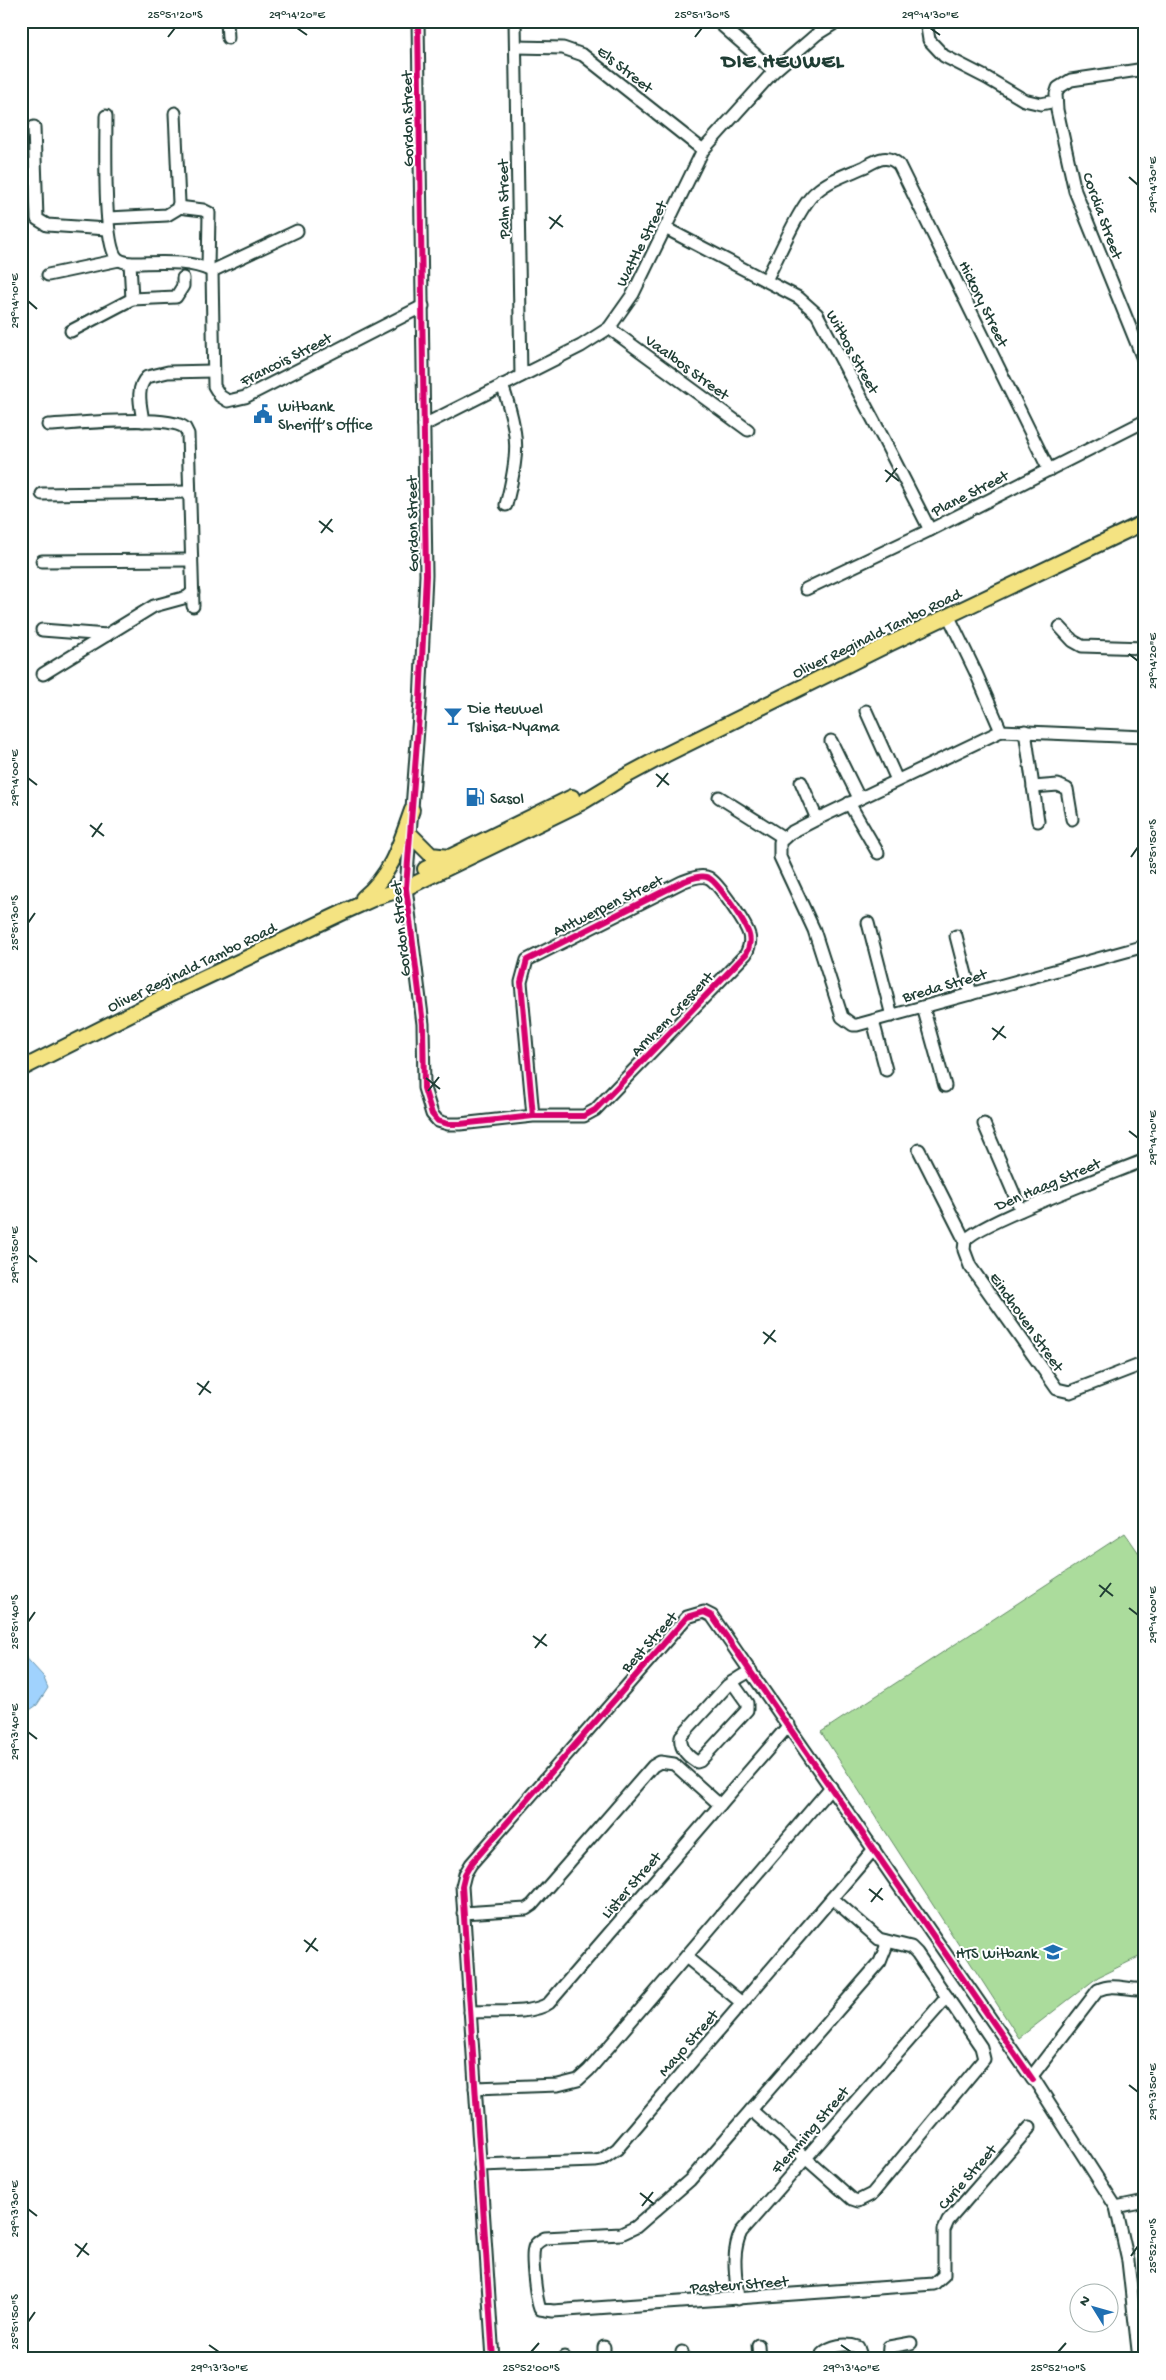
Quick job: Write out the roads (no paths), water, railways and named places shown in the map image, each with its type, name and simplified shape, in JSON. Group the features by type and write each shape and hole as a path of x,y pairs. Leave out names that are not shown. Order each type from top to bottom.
{"main road":[{"name":"Oliver Reginald Tambo Road","path":"406,883 449,857 569,798 624,776 891,643 1145,522"},
{"name":"Oliver Reginald Tambo Road","path":"21,1070 164,997 581,803 624,776"},
{"path":"346,911 374,889 389,870 396,857 412,810"},
{"path":"410,834 431,855 449,857"}],"street":[{"path":"227,21 228,38"},
{"name":"Gordon Street","path":"418,21 426,575 406,883 423,1024 424,1088 432,1114 438,1121"},
{"name":"Palm Street","path":"515,21 521,376"},
{"path":"716,21 774,71"},
{"name":"Wattle Street","path":"424,425 581,346 609,328 633,294 667,229 703,150 774,71 817,34 838,21"},
{"path":"926,21 929,40 937,51 1024,100 1041,104 1056,101 1058,88 1071,80 1145,69"},
{"name":"Els Street","path":"516,47 563,48 583,55 703,150"},
{"name":"Cordia Street","path":"1056,101 1076,191 1145,364"},
{"path":"34,127 37,219 46,225 108,223 167,215 178,207 175,113"},
{"path":"106,116 108,223 112,248 125,262 132,299"},
{"name":"Hickory Street","path":"766,280 814,193 822,186 886,158 894,160 899,165 1049,470"},
{"name":"Francois Street","path":"178,207 203,210 209,214 214,386 220,396 228,401 239,399 423,306"},
{"name":"Witbos Street","path":"667,229 799,298 816,314 930,530"},
{"path":"48,274 125,262 186,263 210,270 298,231"},
{"path":"70,331 132,299 176,297 183,286 183,278"},
{"name":"Vaalbos Street","path":"609,328 748,430"},
{"path":"143,421 140,392 141,386 147,377 168,372 213,371"},
{"path":"502,386 513,415 516,433 515,468 506,505"},
{"path":"48,425 143,421 174,422 185,428 188,434 193,606"},
{"name":"Plane Street","path":"806,589 930,530 1145,421"},
{"path":"42,494 189,492"},
{"path":"42,561 191,560"},
{"path":"43,674 154,606 187,597 193,592"},
{"path":"949,617 1001,731"},
{"path":"1060,626 1073,641 1082,646 1145,648"},
{"path":"42,630 108,634"},
{"path":"866,711 897,780"},
{"path":"719,797 784,838 817,819 1001,731 1145,737"},
{"path":"1025,732 1038,821"},
{"path":"831,742 854,801 878,853"},
{"path":"801,782 817,819"},
{"path":"1033,787 1058,785 1067,789 1072,819"},
{"name":"Breda Street","path":"784,838 780,842 780,856 814,930 842,1016 846,1021 857,1025 1145,946"},
{"name":"Antwerpen Street","path":"533,1116 521,982 524,966 533,956 682,882 699,877 708,878"},
{"name":"Arnhem Crescent","path":"438,1121 448,1124 460,1124 533,1116 584,1116 595,1110 746,954 749,948 749,933 721,890 708,878"},
{"path":"868,923 892,1016"},
{"path":"956,936 971,994"},
{"path":"923,1007 945,1086"},
{"path":"873,1021 886,1070"},
{"path":"984,1124 1021,1210"},
{"name":"Eindhoven Street","path":"919,1150 965,1241 964,1250 970,1266 1057,1389 1070,1392 1144,1365"},
{"name":"Den Haag Street","path":"965,1241 972,1232 1145,1160"},
{"name":"Best Street","path":"464,1913 462,1886 465,1874 472,1864 687,1617 704,1612 712,1616 1098,2175 1116,2207 1128,2261 1139,2359"},
{"path":"732,1682 747,1703 747,1710 697,1762 682,1749 680,1743 681,1736 732,1682 751,1671"},
{"name":"Lister Street","path":"470,2012 530,2009 550,2003 789,1725"},
{"path":"493,2359 464,1913 526,1909 532,1905 653,1766 660,1762 674,1764 720,1805"},
{"path":"475,2088 558,2085 578,2080 831,1787"},
{"name":"Mayo Street","path":"480,2165 595,2161 608,2156 617,2149 874,1849"},
{"path":"832,1898 885,1941 911,1947 981,2046 984,2059 872,2194 858,2201 852,2199 751,2110 880,1962 884,1954 885,1941"},
{"path":"686,1957 742,2003"},
{"path":"1033,2080 1034,2072 1098,1990 1107,1986 1118,1985 1133,1990 1145,1989"},
{"name":"Flemming Street","path":"738,2299 735,2256 736,2243 741,2232 947,1997"},
{"name":"Pasteur Street","path":"751,2110 690,2180 631,2231 621,2234 545,2238 537,2243 533,2251 536,2296 540,2309 553,2311 924,2286 939,2280"},
{"name":"Curie Street","path":"939,2280 944,2275 946,2268 944,2230 948,2221 1030,2127"},
{"path":"1116,2207 1145,2201"},
{"path":"888,2359 889,2347 911,2342"},
{"path":"758,2345 759,2359"},
{"path":"821,2359 822,2354 830,2347 849,2345 858,2347 862,2359"}],"water":[{"path":"21,1652 43,1676 48,1688 37,1705 21,1716"}],"place":[{"name":"Witbank Sheriff’s Office","path":"263,414"},
{"name":"Die Heuwel Tshisa-Nyama","path":"453,716"},
{"name":"Sasol","path":"475,797"},
{"name":"HTS Witbank","path":"1053,1952"}],"district":[{"name":"DIE HEUWEL","path":"783,60"}]}
